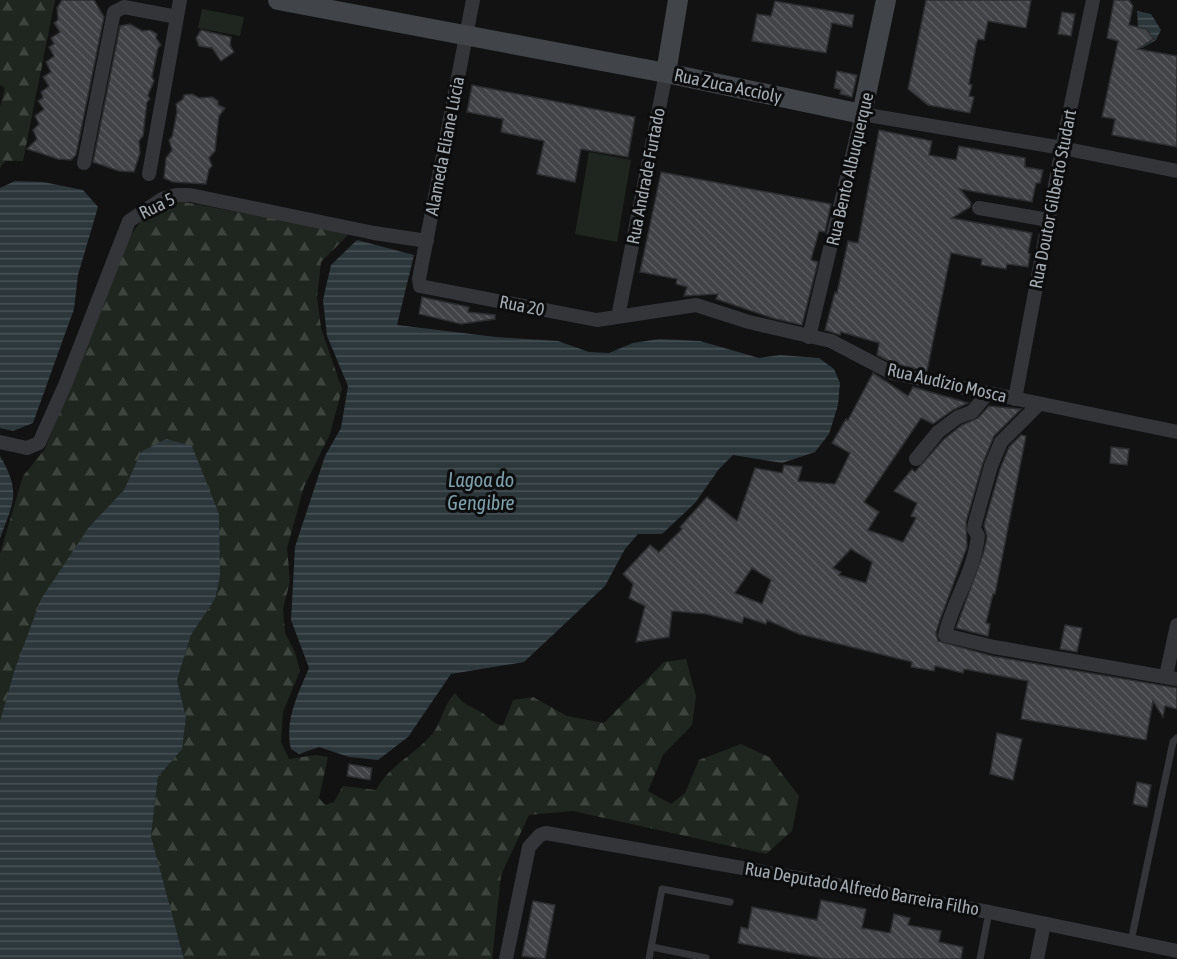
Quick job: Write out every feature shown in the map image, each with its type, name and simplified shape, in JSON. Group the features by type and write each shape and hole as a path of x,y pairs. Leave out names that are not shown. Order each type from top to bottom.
{"street":[{"path":"149,174 180,0"},
{"name":"Rua Zuca Accioly","path":"278,0 666,73 862,114 1062,148 1177,171"},
{"name":"Alameda Eliane Lúcia","path":"426,288 419,282 473,0"},
{"name":"Rua Andrade Furtado","path":"618,317 678,0"},
{"name":"Rua Bento Albuquerque","path":"809,337 862,114 886,0"},
{"name":"Rua Doutor Gilberto Studart","path":"1016,399 1062,148 1093,0"},
{"path":"84,163 114,12 124,7 177,17"},
{"name":"Rua 5","path":"0,442 27,448 39,443 65,385 129,221 162,199 176,195 190,195 374,233 427,241"},
{"path":"979,208 1049,220"},
{"name":"Rua 20","path":"426,288 597,320 618,317"},
{"name":"Rua Audízio Mosca","path":"618,317 696,305 842,345 865,361 892,373 1177,432"},
{"path":"916,459 938,432 958,417 972,412 988,393"},
{"path":"1039,404 1006,435 992,464 975,523 974,530 978,536 971,571 945,635 1021,652 1171,678 1177,625"},
{"name":"Rua Deputado Alfredo Barreira Filho","path":"506,959 529,848 540,834 546,833 989,912 1177,951"},
{"path":"1036,959 1044,924"}],"lane":[{"path":"1131,940 1173,742 1177,738"},
{"path":"649,959 662,889 730,902"},
{"path":"980,959 989,912"},
{"path":"651,947 706,958"}],"green space":[{"path":"0,0 55,0 23,161 5,161 0,168 0,107 5,88 0,85"},
{"path":"202,9 244,17 240,36 198,28"},
{"path":"589,152 631,160 617,242 575,234"},
{"path":"173,200 350,233 321,262 317,297 321,328 342,389 330,434 304,487 287,548 290,581 283,609 285,633 295,652 300,671 283,712 281,742 289,759 316,755 328,757 319,798 325,805 334,802 343,786 376,790 397,765 429,738 455,693 465,703 503,726 513,700 533,697 567,716 604,723 664,662 686,659 696,696 692,725 663,755 648,791 671,804 685,793 699,760 741,744 769,757 799,796 792,831 766,854 573,811 529,815 501,875 492,959 184,959 151,836 158,777 182,749 186,718 177,680 191,635 215,599 141,453 124,490 89,527 0,721 0,554 23,476 45,449 129,238 143,218"}],"water":[{"path":"1137,11 1151,14 1161,30 1156,40 1142,48 1138,47 1154,39 1146,29 1138,27"},
{"path":"15,181 43,182 83,190 98,207 78,275 74,309 33,423 13,431 0,428 0,188"},
{"name":"Lagoa do Gengibre","path":"357,240 414,255 397,325 496,337 558,341 589,352 609,353 633,343 659,339 700,341 759,358 780,355 819,358 834,369 840,383 838,405 829,434 815,452 782,463 733,455 719,469 695,503 662,534 638,534 625,549 605,586 524,662 451,674 408,737 378,760 349,757 319,747 299,754 291,749 289,739 293,708 309,668 291,620 295,547 325,456 341,428 348,386 327,336 323,300 331,265"},
{"path":"166,439 192,446 219,514 220,576 215,599 191,635 177,680 186,718 182,749 158,777 151,836 184,959 0,959 0,721 15,669 41,599 89,527 124,490 141,452"},
{"path":"0,456 11,479 13,497 0,538"}],"building":[{"path":"62,0 94,0 104,17 76,155 71,160 58,159 27,149 37,139 33,130 39,124 35,116 44,109 38,101 43,98 41,92 49,86 43,77 51,72 46,62 54,56 49,47 54,44 51,38 60,32 54,23 58,20 57,8"},
{"path":"926,0 1031,0 1026,28 988,21 984,40 978,39 969,84 972,85 969,96 974,97 970,113 928,105 908,89"},
{"path":"1114,0 1129,0 1133,6 1129,25 1146,29 1154,39 1138,49 1177,56 1177,147 1112,135 1115,119 1102,117 1118,41 1107,38"},
{"path":"775,1 854,15 852,27 832,23 826,53 752,41 757,14 771,16"},
{"path":"1062,12 1075,14 1071,36 1058,34"},
{"path":"130,24 142,31 150,30 157,34 156,38 161,45 158,48 152,77 154,81 148,95 150,99 147,102 143,136 139,141 140,153 134,172 119,171 93,162 120,26"},
{"path":"201,30 231,37 230,45 234,52 221,61 212,48 199,46 196,38"},
{"path":"837,71 857,75 852,97 840,94 841,90 834,88"},
{"path":"472,85 635,117 628,157 581,149 575,182 537,174 544,141 501,132 503,119 467,112"},
{"path":"192,94 199,98 212,97 218,101 218,105 225,108 219,116 215,151 209,158 212,166 209,169 206,184 173,182 164,178 166,158 172,150 169,140 172,137 177,112 176,104 183,99 184,95"},
{"path":"879,130 932,141 929,155 956,160 959,146 1025,158 1025,167 1043,170 1040,183 1036,183 1032,202 960,189 971,203 970,207 952,218 1032,233 1028,267 1007,264 1006,269 981,265 982,259 951,253 927,371 895,364 877,355 879,343 841,332 840,335 825,330 835,292 837,293 848,241 858,243"},
{"path":"661,172 831,204 825,232 819,231 811,260 818,262 802,325 772,318 716,299 718,294 684,296 687,287 676,284 677,279 640,272"},
{"path":"422,297 469,307 468,312 495,315 495,319 461,324 419,314"},
{"path":"873,373 908,396 913,387 968,403 933,424 921,418 864,502 879,512 868,530 903,542 916,518 911,516 917,503 894,491 912,469 915,472 944,439 962,425 978,418 989,406 1021,409 994,436 983,463 966,522 967,547 940,620 936,633 938,641 992,656 1177,688 1177,709 1165,706 1163,717 1153,701 1146,740 1021,719 1028,681 964,669 963,673 935,666 934,671 911,667 912,662 799,634 767,620 766,624 744,617 742,623 706,614 672,611 669,637 636,642 645,606 629,598 633,584 623,574 650,545 659,552 682,529 680,527 707,497 737,521 755,468 782,473 784,465 802,467 798,481 835,484 850,453 832,443 846,419 848,420","holes":["851,549 872,562 866,583 839,575 841,572 833,568","752,568 771,580 762,604 735,593"]},
{"path":"1021,435 1026,436 995,594 993,594 986,623 990,624 988,636 956,628 984,551 987,537 984,525 1000,469 1009,447"},
{"path":"1111,447 1129,449 1127,465 1110,463"},
{"path":"1065,625 1082,628 1077,652 1060,649"},
{"path":"997,733 1022,739 1013,780 990,774"},
{"path":"349,764 372,768 370,780 347,776"},
{"path":"1137,782 1151,785 1147,807 1133,804"},
{"path":"821,900 866,909 862,928 890,933 894,914 910,918 908,925 941,931 939,942 963,947 961,959 826,959 738,943 741,927 748,929 752,907 817,920"},
{"path":"533,901 555,905 545,959 522,956"}]}
